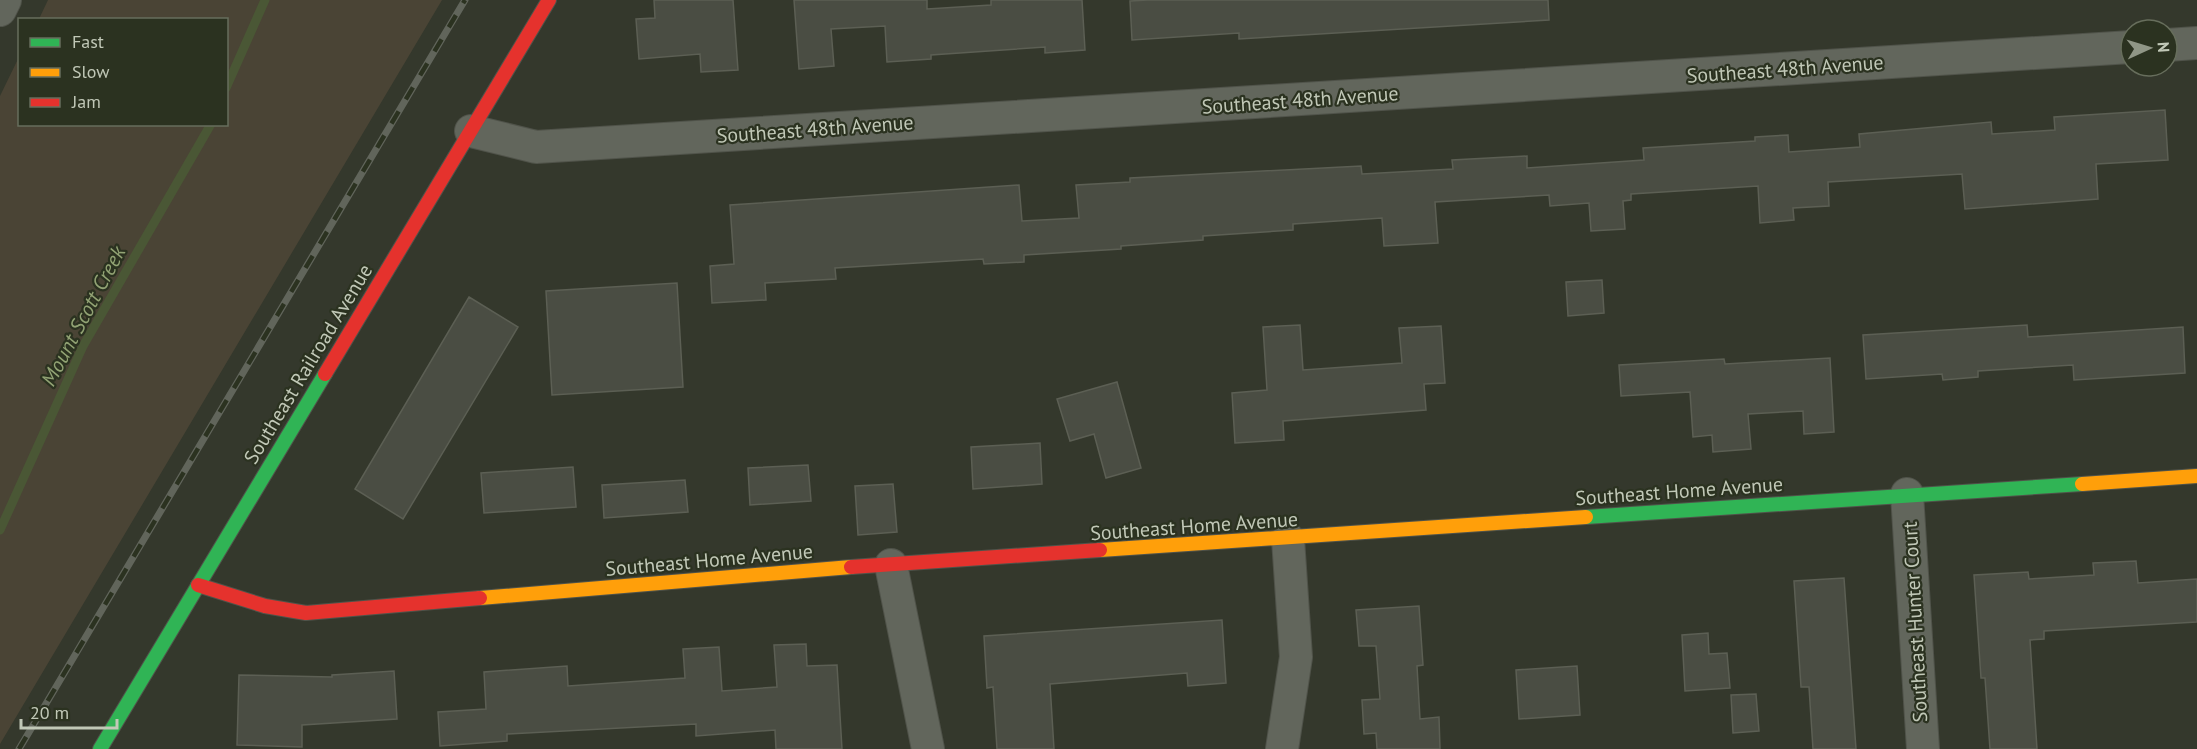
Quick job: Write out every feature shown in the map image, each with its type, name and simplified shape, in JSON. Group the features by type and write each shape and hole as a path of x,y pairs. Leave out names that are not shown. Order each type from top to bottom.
{"street":[{"path":"0,10 5,0"},
{"name":"Southeast Railroad Avenue","path":"100,749 549,0"},
{"path":"2179,44 2197,43"},
{"name":"Southeast 48th Avenue","path":"471,131 536,147 2119,48"},
{"name":"Southeast Home Avenue","path":"198,585 264,606 306,613 891,565 2197,476"},
{"name":"Southeast Hunter Court","path":"1907,494 1923,749"},
{"path":"1282,749 1296,657 1288,539"},
{"path":"891,565 928,749"}],"shaded area":[{"path":"48,0 442,0 0,744 0,96 18,59 18,126 228,126 228,18 39,18"}],"building":[{"path":"654,0 733,0 738,70 701,72 700,54 639,59 636,19 655,18"},
{"path":"794,0 927,0 927,9 991,5 991,0 1082,0 1085,50 1045,53 1045,47 931,55 931,59 887,62 885,26 831,29 834,66 799,69"},
{"path":"1548,0 1549,20 1239,39 1239,33 1132,40 1130,1"},
{"path":"2165,110 2168,160 2096,164 2098,199 1965,209 1962,174 1828,182 1829,206 1793,208 1794,220 1760,223 1758,186 1631,194 1631,200 1623,201 1625,229 1591,231 1589,203 1550,206 1549,195 1435,202 1438,243 1384,246 1382,218 1293,224 1293,230 1203,236 1203,240 1121,246 1121,249 1024,255 1024,262 984,264 983,259 835,268 836,279 765,283 766,300 712,303 710,266 734,264 730,205 1019,185 1022,221 1079,218 1076,185 1130,182 1130,178 1361,166 1362,174 1453,169 1452,160 1527,156 1527,168 1644,160 1643,148 1755,141 1755,137 1788,135 1789,152 1860,147 1859,134 1991,122 1992,134 2055,130 2054,117"},
{"path":"1602,280 1604,313 1568,316 1566,282"},
{"path":"677,283 683,387 552,395 546,291"},
{"path":"469,297 518,327 403,519 355,489"},
{"path":"1300,325 1303,370 1402,363 1399,328 1441,326 1445,383 1424,384 1426,410 1283,421 1284,440 1235,443 1232,393 1267,390 1263,327"},
{"path":"2027,325 2028,337 2183,327 2185,373 2074,380 2073,365 1978,371 1978,377 1943,380 1942,374 1866,379 1863,335"},
{"path":"1830,358 1834,432 1804,434 1803,411 1748,414 1751,449 1713,452 1712,435 1693,437 1690,392 1621,396 1619,365 1724,359 1725,364"},
{"path":"1117,382 1141,468 1106,478 1094,434 1070,441 1057,399"},
{"path":"1040,443 1042,484 973,489 971,447"},
{"path":"808,465 811,501 750,505 748,468"},
{"path":"573,467 576,507 484,513 481,473"},
{"path":"685,480 688,512 604,518 602,485"},
{"path":"893,484 897,532 858,535 855,486"},
{"path":"2136,561 2138,583 2197,579 2197,622 2044,631 2044,639 2030,640 2037,749 1990,749 1985,678 1981,678 1974,575 2028,572 2029,579 2094,575 2093,563"},
{"path":"1844,578 1856,749 1813,749 1809,687 1801,687 1794,581"},
{"path":"1419,606 1423,665 1417,666 1420,719 1439,717 1440,749 1377,749 1376,733 1364,734 1362,700 1380,699 1376,646 1359,646 1356,610"},
{"path":"1222,620 1226,683 1188,686 1187,673 1050,684 1054,749 997,749 993,687 987,688 984,636"},
{"path":"1708,633 1709,654 1727,653 1730,688 1685,691 1682,635"},
{"path":"806,644 807,666 837,665 842,749 776,749 775,730 696,736 696,724 507,734 507,741 440,746 438,712 486,709 484,672 567,666 568,686 685,678 683,649 719,647 722,691 777,687 774,645"},
{"path":"1577,666 1580,715 1519,719 1516,670"},
{"path":"394,671 397,719 302,725 302,747 237,745 239,675 332,677 332,675"},
{"path":"1756,694 1759,731 1733,733 1731,695"}],"waterway":[{"name":"Mount Scott Creek","path":"228,83 265,0"},
{"name":"Mount Scott Creek","path":"0,530 83,346 210,126"}],"railway":[{"path":"19,749 465,0"}],"traffic: fast":[{"path":"100,749 325,374"},
{"path":"1586,517 2082,484"}],"traffic: slow":[{"path":"2082,484 2197,476"},
{"path":"1100,550 1586,517"},
{"path":"480,598 851,567"}],"traffic: jam":[{"path":"325,374 549,0"},
{"path":"851,567 1100,550"},
{"path":"198,585 265,606 306,613 480,598"}]}
